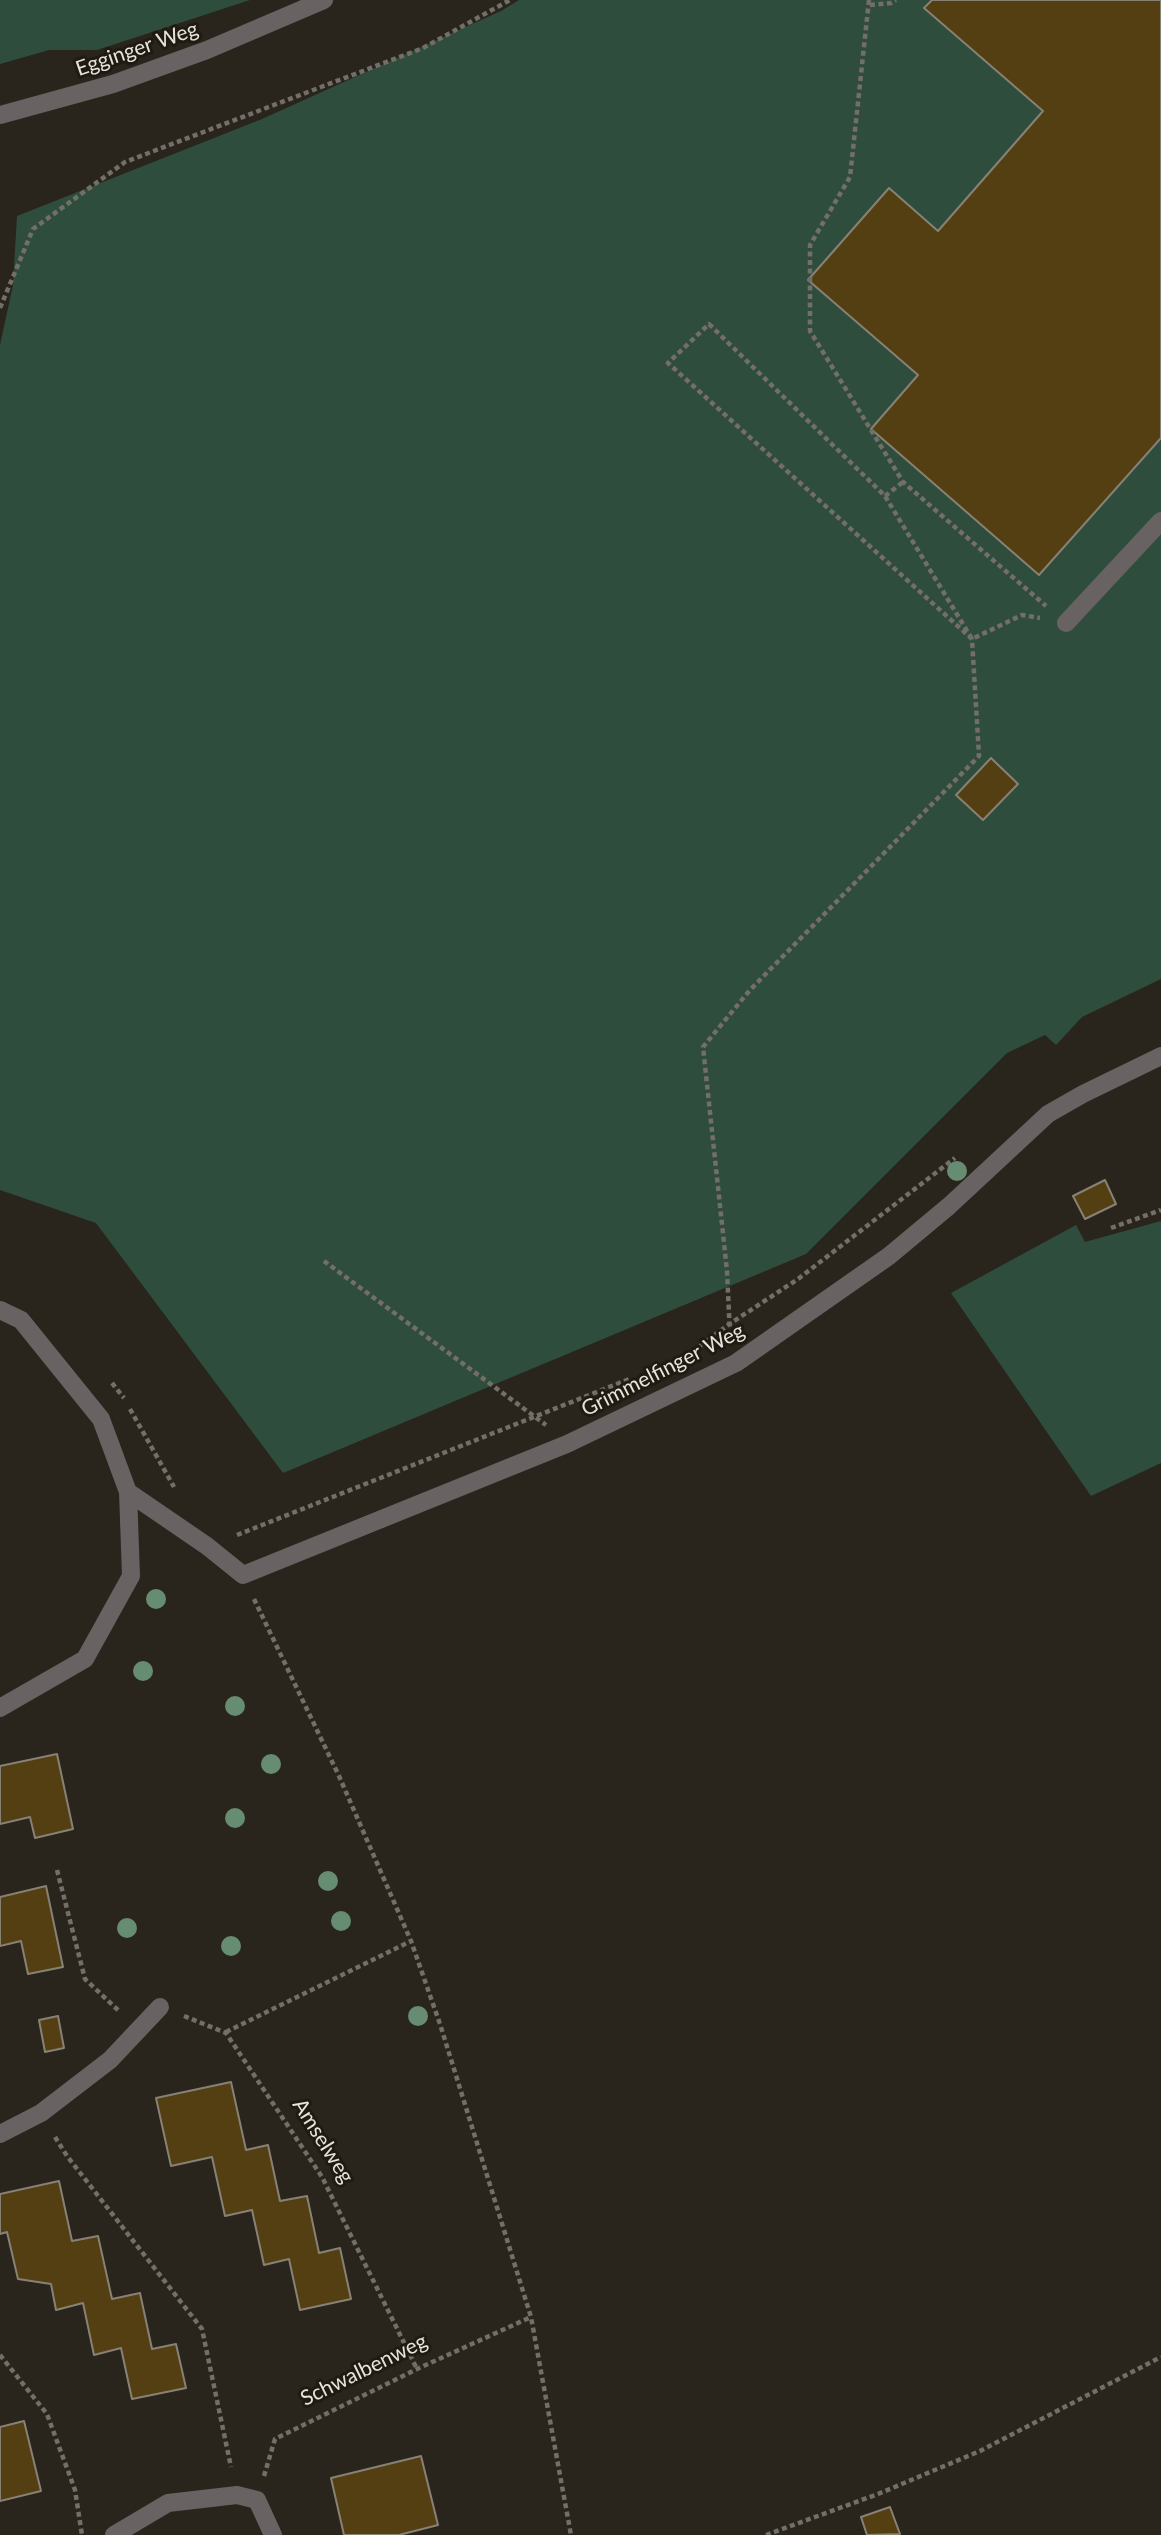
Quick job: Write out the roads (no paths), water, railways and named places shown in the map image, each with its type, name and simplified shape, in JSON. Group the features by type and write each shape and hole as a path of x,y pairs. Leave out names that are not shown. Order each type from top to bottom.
{"street":[{"name":"Egginger Weg","path":"0,115 113,84 207,50 324,0"},
{"path":"1066,623 1161,521"},
{"name":"Grimmelfinger Weg","path":"128,1492 207,1546 243,1575 567,1444 736,1363 890,1256 949,1206 1048,1114 1161,1056"},
{"path":"0,1310 21,1320 101,1419 128,1492 131,1576 85,1659 0,1707"},
{"path":"0,2134 41,2113 110,2060 160,2007"},
{"path":"114,2535 168,2503 237,2495 257,2500 273,2535"}]}
